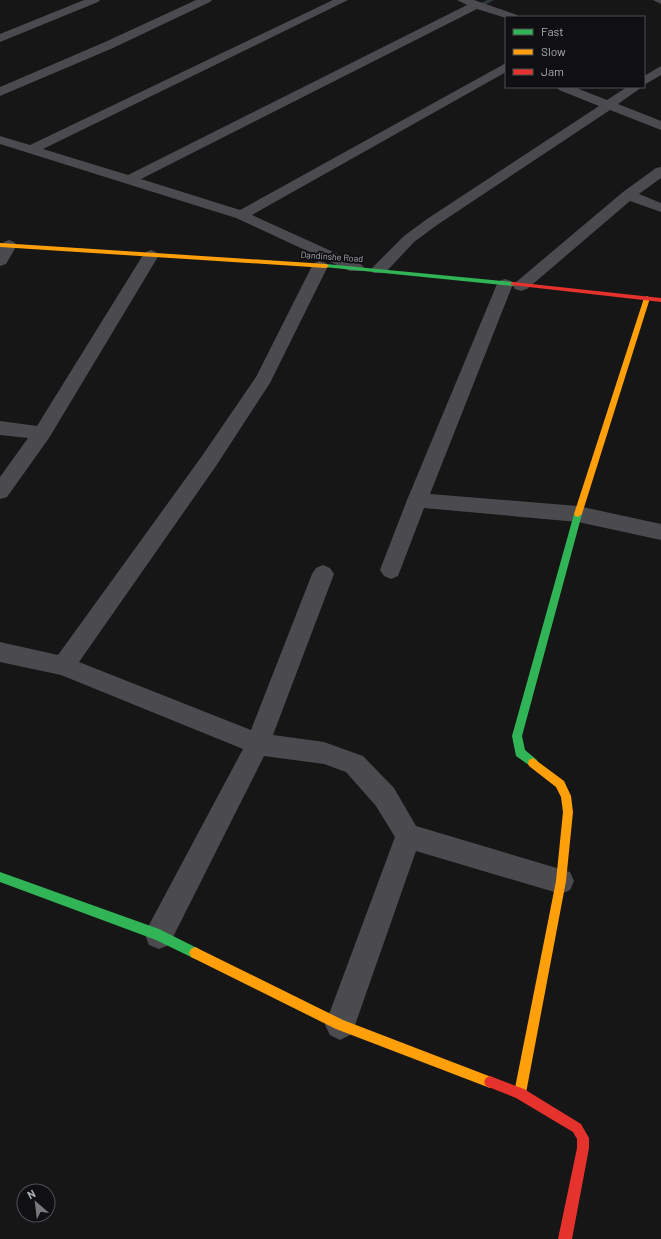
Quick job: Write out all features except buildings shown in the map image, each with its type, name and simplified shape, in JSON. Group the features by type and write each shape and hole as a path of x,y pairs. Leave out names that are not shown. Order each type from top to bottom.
{"street":[{"path":"0,38 94,0"},
{"path":"0,92 109,45 206,0"},
{"path":"30,150 342,0"},
{"path":"462,0 510,16"},
{"path":"129,180 476,5"},
{"path":"241,215 505,68"},
{"path":"645,81 661,70"},
{"path":"567,88 661,126"},
{"path":"379,270 409,239 432,222 635,88"},
{"path":"0,140 241,215 356,268"},
{"path":"391,570 417,500 513,285 661,171"},
{"path":"628,195 661,208"},
{"path":"0,260 5,245"},
{"name":"Dandinshe Road","path":"5,245 356,268 661,300"},
{"path":"0,492 42,433 151,255"},
{"path":"64,666 209,461 264,379 320,266"},
{"path":"520,1093 561,881 568,812 566,796 560,784 520,753 517,736 578,514 647,298"},
{"path":"0,428 42,433"},
{"path":"417,500 578,514 661,532"},
{"path":"160,935 258,744 323,574"},
{"path":"0,652 64,666 258,744 324,753 354,764 385,797 408,836 561,881"},
{"path":"340,1025 408,836"},
{"path":"2,883 160,935 340,1025 520,1093 577,1128 584,1138 584,1148 565,1239"}],"waterway":[{"path":"483,4 491,0"}],"traffic: fast":[{"path":"326,266 513,284"},
{"path":"533,763 520,753 517,736 578,514"},
{"path":"0,877 159,935 195,953"}],"traffic: slow":[{"path":"0,245 326,266"},
{"path":"578,514 647,298"},
{"path":"520,1093 561,881 568,812 566,796 560,784 533,763"},
{"path":"195,953 340,1025 490,1082"}],"traffic: jam":[{"path":"513,284 661,300"},
{"path":"490,1082 520,1093 577,1128 583,1138 583,1148 565,1239"}]}
